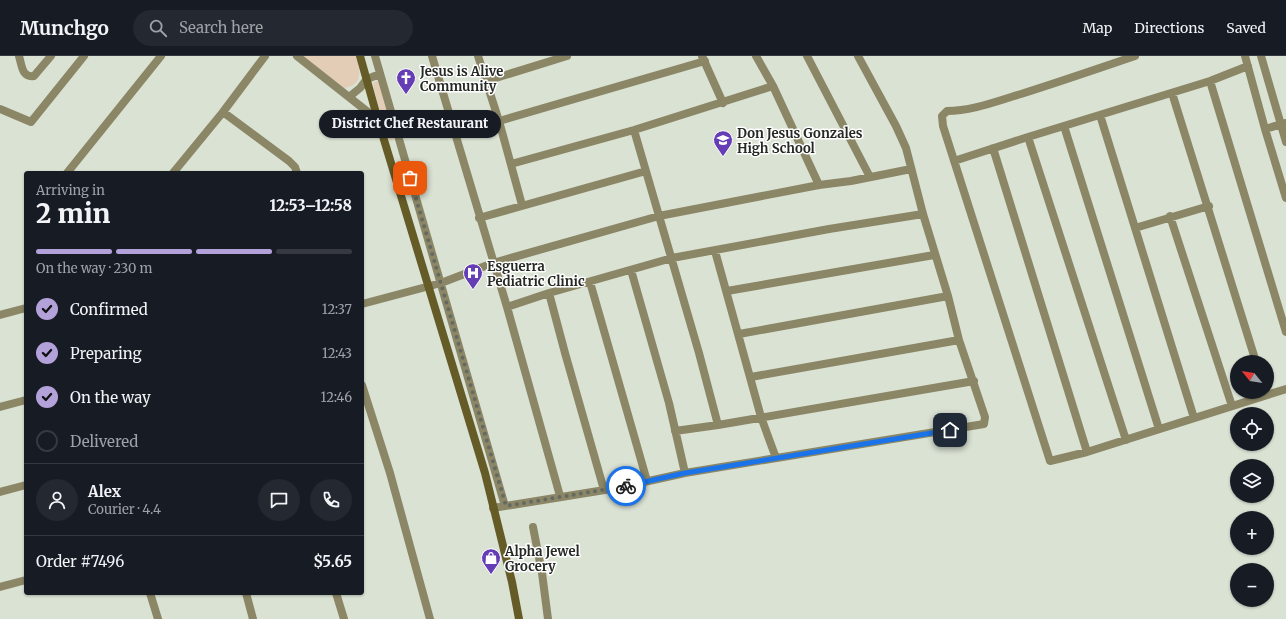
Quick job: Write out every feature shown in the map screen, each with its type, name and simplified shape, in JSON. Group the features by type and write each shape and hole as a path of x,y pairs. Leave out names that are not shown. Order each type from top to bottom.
{"street":[{"path":"19,56 23,71 25,75 29,77 34,76 51,56"},
{"path":"0,109 31,122 84,56"},
{"path":"69,171 161,56"},
{"path":"175,171 223,112 265,56"},
{"path":"297,56 378,120"},
{"path":"360,56 485,472 512,582 519,619"},
{"path":"374,56 506,506"},
{"path":"432,56 479,218 507,307 560,496"},
{"path":"478,56 499,121 522,205"},
{"path":"486,81 567,56"},
{"path":"756,56 773,86 819,185"},
{"path":"806,56 870,177"},
{"path":"493,508 604,490 685,473 984,424 985,417 974,380 959,340 948,296 934,255 906,148 896,126 858,56"},
{"path":"1135,56 1081,75 980,106 962,110 947,111 942,116 943,126 1050,461 1087,452 1252,399"},
{"path":"1244,56 1286,198"},
{"path":"1261,56 1283,123 1286,142"},
{"path":"499,121 703,59 723,103"},
{"path":"954,161 1028,136 1210,81 1248,66"},
{"path":"349,97 360,88 367,79 380,74"},
{"path":"1210,81 1286,332"},
{"path":"511,164 634,130 773,86"},
{"path":"1172,92 1254,355"},
{"path":"223,112 289,161 295,167 296,171"},
{"path":"1100,115 1194,418"},
{"path":"1265,129 1283,123"},
{"path":"1064,126 1158,429"},
{"path":"634,130 672,258 718,425"},
{"path":"1028,136 1126,440"},
{"path":"388,152 401,148"},
{"path":"993,148 1087,452"},
{"path":"364,303 441,283 493,263 659,216 911,169"},
{"path":"479,218 646,171"},
{"path":"1135,228 1170,216 1208,206"},
{"path":"507,307 549,293 672,258 829,229 923,214"},
{"path":"1170,216 1232,406"},
{"path":"716,251 761,417 776,458"},
{"path":"727,291 934,255"},
{"path":"631,270 669,404 685,473"},
{"path":"590,282 648,481"},
{"path":"549,293 604,490"},
{"path":"739,334 948,296"},
{"path":"0,315 24,309"},
{"path":"751,377 959,340"},
{"path":"675,432 974,380"},
{"path":"1274,392 1286,389"},
{"path":"364,391 390,473 430,619"},
{"path":"0,407 24,401"},
{"path":"485,472 494,469"},
{"path":"0,492 24,486"},
{"path":"533,527 542,573 548,619"},
{"path":"0,587 24,581"},
{"path":"151,595 158,619"},
{"path":"247,595 253,619"},
{"path":"337,595 344,619"}],"shaded area":[{"path":"302,56 356,56 359,66 358,80 355,84 344,88"},
{"path":"379,80 395,136 392,141 388,139 386,134 374,89 373,83"}],"way so far":[{"path":"410,178 506,506 626,486"}],"place":[{"name":"Jesus is Alive Community","path":"406,95"},
{"name":"Don Jesus Gonzales High School","path":"723,157"},
{"name":"District Chef Restaurant","path":"410,178"},
{"name":"Esguerra Pediatric Clinic","path":"473,290"},
{"name":"Alpha Jewel Grocery","path":"491,575"}],"route":[{"path":"626,486 685,473 950,430"}]}
